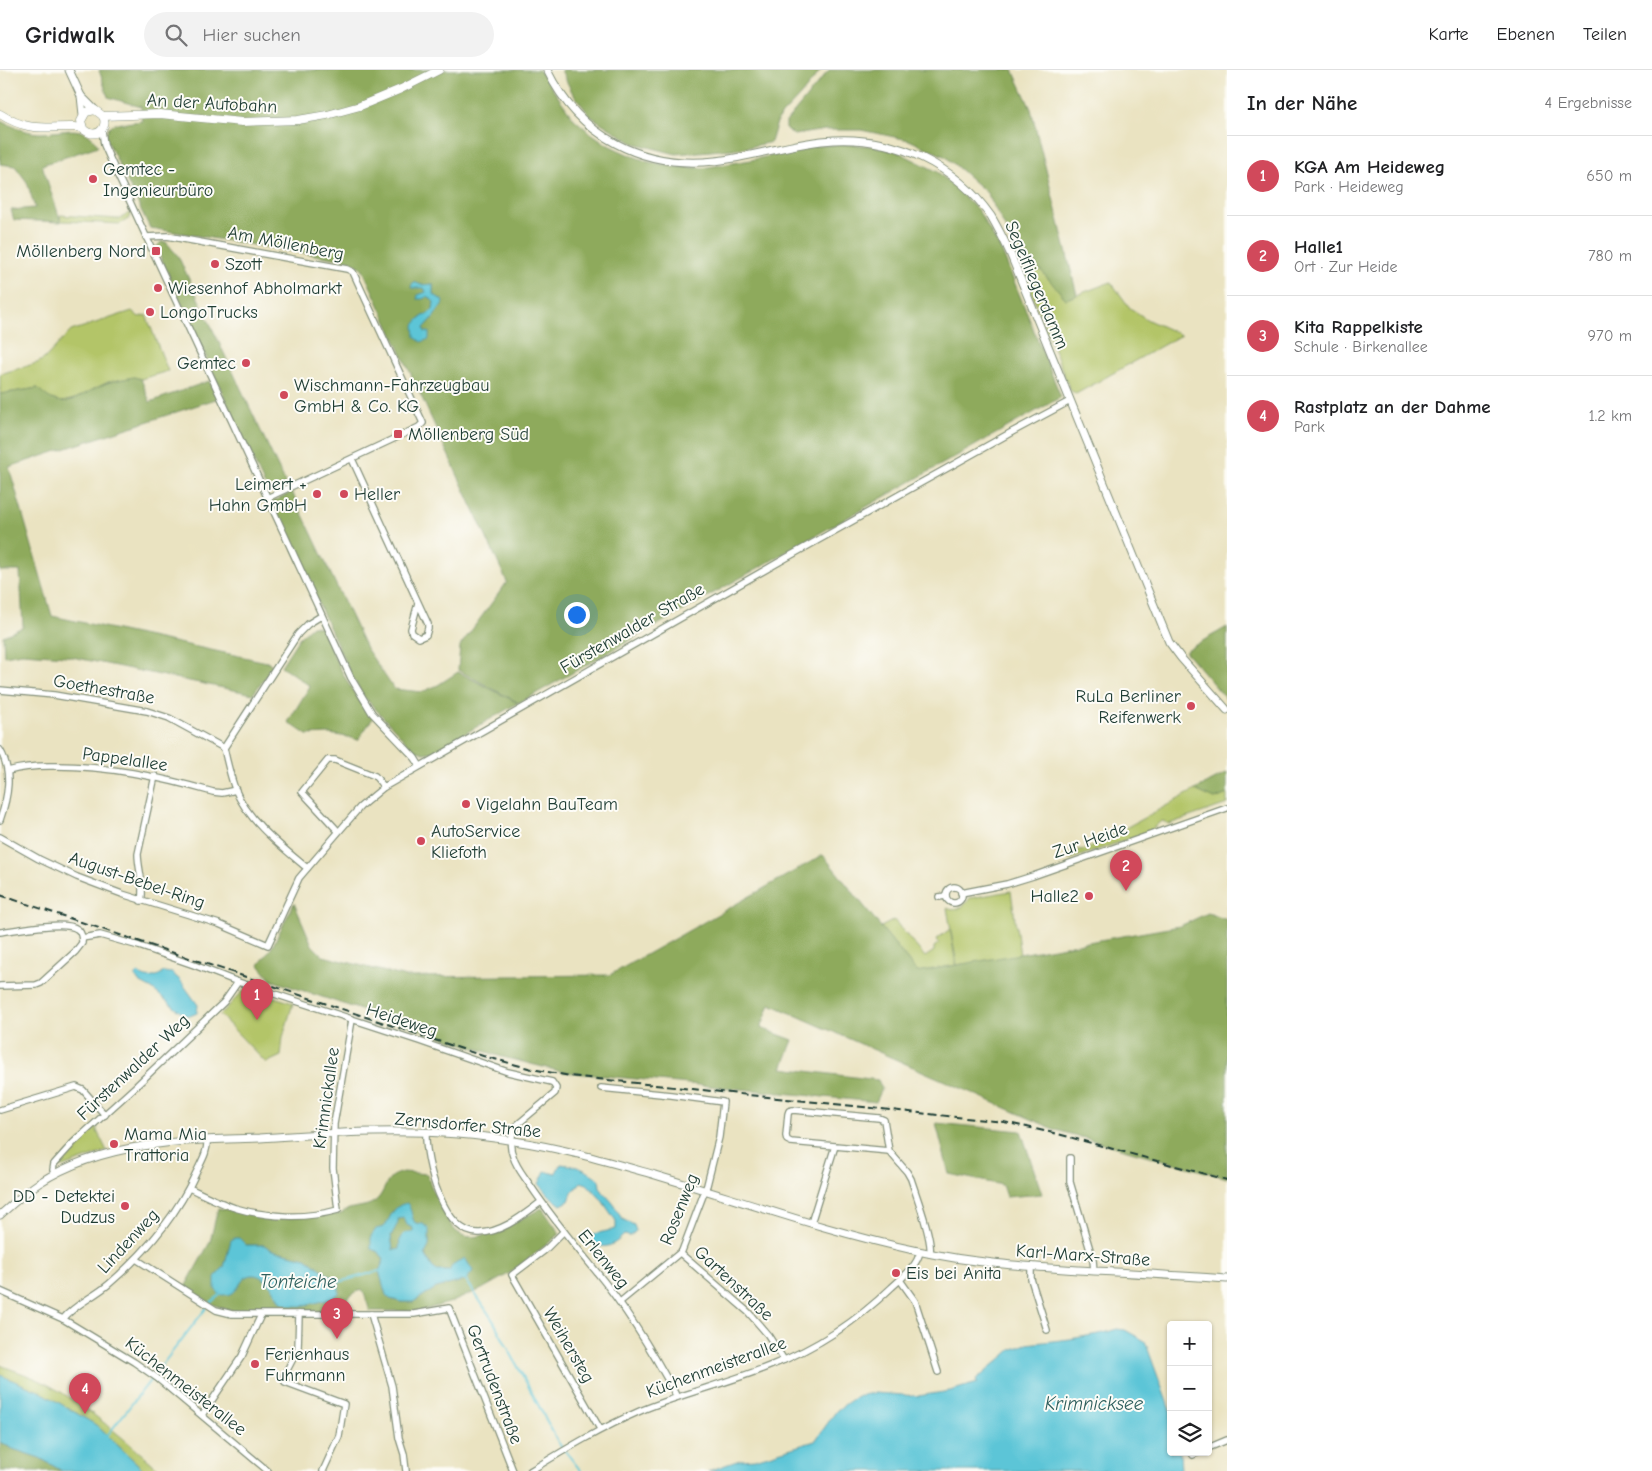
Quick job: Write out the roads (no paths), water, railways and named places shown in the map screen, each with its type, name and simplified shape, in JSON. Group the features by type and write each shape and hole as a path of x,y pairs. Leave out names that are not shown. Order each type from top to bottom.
{"main road":[{"name":"An der Autobahn","path":"103,124 119,115 160,114 253,123 307,119 360,106 439,70"},
{"path":"0,114 20,124 44,128 65,126 83,121 89,111 95,110 103,124 98,132 92,134 87,132 83,121"}],"street":[{"path":"68,70 81,96 95,110"},
{"name":"Segelfliegerdamm","path":"547,70 563,98 586,124 619,146 651,158 683,162 715,161 802,144 845,140 879,143 899,148 918,155 953,176 991,216 1001,235 1169,642 1227,710"},
{"path":"81,96 83,121"},
{"path":"103,124 104,145 351,678 363,700 377,718 415,758 420,766"},
{"path":"92,134 104,145"},
{"name":"Am Möllenberg","path":"146,237 167,236 347,269 354,272 423,423 419,428 267,498"},
{"name":"Fürstenwalder Straße","path":"268,945 299,878 360,807 384,787 1070,401"},
{"path":"352,459 418,603 428,628 426,635 419,638 412,633 411,629 418,603"},
{"path":"307,868 267,833 250,813 236,790 224,748 298,634 308,624 321,616"},
{"name":"Goethestraße","path":"0,690 45,694 148,710 169,718 224,748"},
{"path":"0,750 8,771 8,795 0,820"},
{"path":"338,831 302,792 328,760 335,760 374,776 384,787"},
{"name":"Pappelallee","path":"8,771 37,766 93,768 155,776 222,794 236,790"},
{"path":"141,901 142,890 138,854 155,776"},
{"name":"Zur Heide","path":"962,893 1007,884 1032,876 1227,808"},
{"name":"August-Bebel-Ring","path":"0,837 33,856 77,877 141,901 219,924 268,945"},
{"name":"Zur Heide","path":"946,896 947,891 952,887 957,888 962,893"},
{"name":"Zur Heide","path":"946,896 950,902 955,902 960,900 962,893"},
{"name":"Zur Heide","path":"939,897 946,896"},
{"path":"0,932 63,924 77,929 82,938 79,948 41,983 36,985 0,986"},
{"name":"Heideweg","path":"82,938 100,935 139,946 238,982 508,1072 552,1082 556,1088 555,1093 518,1124 511,1140"},
{"name":"Fürstenwalder Weg","path":"55,1174 53,1168 55,1162 73,1143 224,1002 238,982"},
{"name":"Krimnickallee","path":"189,1188 237,1208 273,1215 312,1215 338,1210 333,1168 334,1119 352,1020"},
{"path":"0,1110 76,1087 83,1090 105,1115"},
{"name":"Rosenweg","path":"601,1088 723,1102 719,1137 705,1190 680,1253 620,1302"},
{"path":"889,1151 791,1142 787,1140 786,1136 789,1111 879,1118 884,1120 889,1151 911,1179 933,1254"},
{"name":"Zernsdorfer Straße","path":"0,1215 32,1188 55,1174 80,1163 154,1144 333,1133 426,1133 511,1140 602,1160 811,1223 933,1254"},
{"path":"426,1133 431,1170 436,1188 452,1217 463,1228 479,1233 492,1230 510,1223 541,1202"},
{"name":"Lindenweg","path":"63,1319 68,1313 108,1285 163,1230 189,1188 207,1150 207,1140"},
{"name":"Erlenweg","path":"511,1140 510,1147 513,1158 541,1202 620,1302 658,1361 677,1397"},
{"path":"811,1223 835,1146"},
{"path":"1070,1158 1070,1182 1093,1260 1094,1271"},
{"name":"Weihersteg","path":"563,1232 545,1250 512,1275 600,1429"},
{"name":"Küchenmeisterallee","path":"530,1471 600,1429 677,1397 739,1378 784,1360 843,1327 875,1303 900,1280 915,1264 920,1252"},
{"name":"Gartenstraße","path":"680,1253 748,1312 768,1335 784,1360"},
{"name":"Karl-Marx-Straße","path":"933,1254 991,1264 1227,1279"},
{"path":"136,1259 216,1310 232,1314 371,1314 392,1386 399,1438 404,1454 406,1471"},
{"path":"1031,1267 1031,1279 1047,1330"},
{"path":"900,1280 915,1301 938,1372"},
{"name":"Küchenmeisterallee","path":"0,1291 63,1319 105,1343 150,1373 268,1471"},
{"name":"Gertrudenstraße","path":"371,1314 414,1314 449,1308 513,1471"},
{"path":"299,1314 298,1350 284,1376 285,1382 344,1404 340,1436 323,1471"},
{"path":"202,1415 242,1356 261,1315"},
{"path":"1212,1446 1227,1440"}],"water":[{"path":"414,282 421,285 433,284 433,294 442,300 443,303 424,328 425,332 429,332 429,339 421,342 415,337 414,325 419,319 433,310 434,302 428,296 423,299 417,299 418,295 426,292 424,288 411,288"},
{"path":"164,972 172,973 180,980 198,1005 197,1013 190,1016 183,1014 152,989 139,982 135,976 138,973 145,977 151,977"},
{"path":"561,1164 581,1168 599,1179 600,1187 613,1203 622,1219 634,1225 636,1231 630,1236 624,1235 607,1246 598,1246 588,1240 589,1235 616,1229 616,1221 601,1199 587,1184 581,1182 572,1193 569,1201 561,1205 552,1198 539,1184 545,1171 555,1174"},
{"name":"Tonteiche","path":"407,1203 415,1223 423,1224 429,1229 429,1246 425,1254 432,1267 437,1271 449,1271 452,1266 465,1258 473,1271 466,1280 436,1288 413,1302 390,1299 386,1295 379,1271 384,1260 379,1252 371,1249 371,1236 376,1229 384,1227 393,1212 402,1204","holes":["404,1218 407,1225 413,1228 413,1232 405,1233 400,1238 399,1249 393,1250 391,1236 398,1223 398,1219"]},
{"name":"Tonteiche","path":"239,1238 246,1245 264,1245 272,1250 306,1258 339,1282 339,1293 332,1299 302,1306 292,1306 281,1302 271,1286 261,1277 255,1275 244,1279 231,1294 220,1295 215,1289 215,1277 224,1267 231,1240"},
{"name":"Krimnicksee","path":"1117,1329 1125,1330 1145,1341 1167,1402 1167,1456 1180,1456 1181,1471 708,1471 740,1460 755,1459 815,1441 837,1410 857,1396 874,1393 918,1396 950,1391 977,1383 976,1380 1011,1350 1026,1344 1104,1333"},
{"path":"0,1375 41,1392 96,1425 145,1471 62,1471 40,1458 13,1449 0,1442"}],"waterway":[{"path":"339,1282 379,1271"},
{"path":"466,1280 494,1322 558,1442 581,1471"},
{"path":"210,1303 220,1295"},
{"path":"155,1374 207,1307"},
{"path":"106,1437 152,1378"}],"railway":[{"path":"0,895 483,1056 532,1069 570,1076 1004,1122 1058,1134 1227,1180"}],"place":[{"name":"Gemtec - Ingenieurbüro","path":"93,179"},
{"name":"Möllenberg Nord","path":"156,251"},
{"name":"Szott","path":"215,264"},
{"name":"Wiesenhof Abholmarkt","path":"158,288"},
{"name":"LongoTrucks","path":"150,312"},
{"name":"Gemtec","path":"246,363"},
{"name":"Wischmann-Fahrzeugbau GmbH & Co. KG","path":"284,395"},
{"name":"Möllenberg Süd","path":"398,434"},
{"name":"Leimert + Hahn GmbH","path":"317,494"},
{"name":"Heller","path":"344,494"},
{"name":"RuLa Berliner Reifenwerk","path":"1191,706"},
{"name":"Vigelahn BauTeam","path":"466,804"},
{"name":"AutoService Kliefoth","path":"421,841"},
{"name":"Halle1","path":"1126,891"},
{"name":"Halle2","path":"1089,896"},
{"name":"KGA Am Heideweg","path":"257,1020"},
{"name":"Mama Mia Trattoria","path":"114,1144"},
{"name":"DD - Detektei Dudzus","path":"125,1206"},
{"name":"Eis bei Anita","path":"896,1273"},
{"name":"Kita Rappelkiste","path":"337,1339"},
{"name":"Ferienhaus Fuhrmann","path":"255,1364"},
{"name":"Rastplatz an der Dahme","path":"85,1414"}]}
